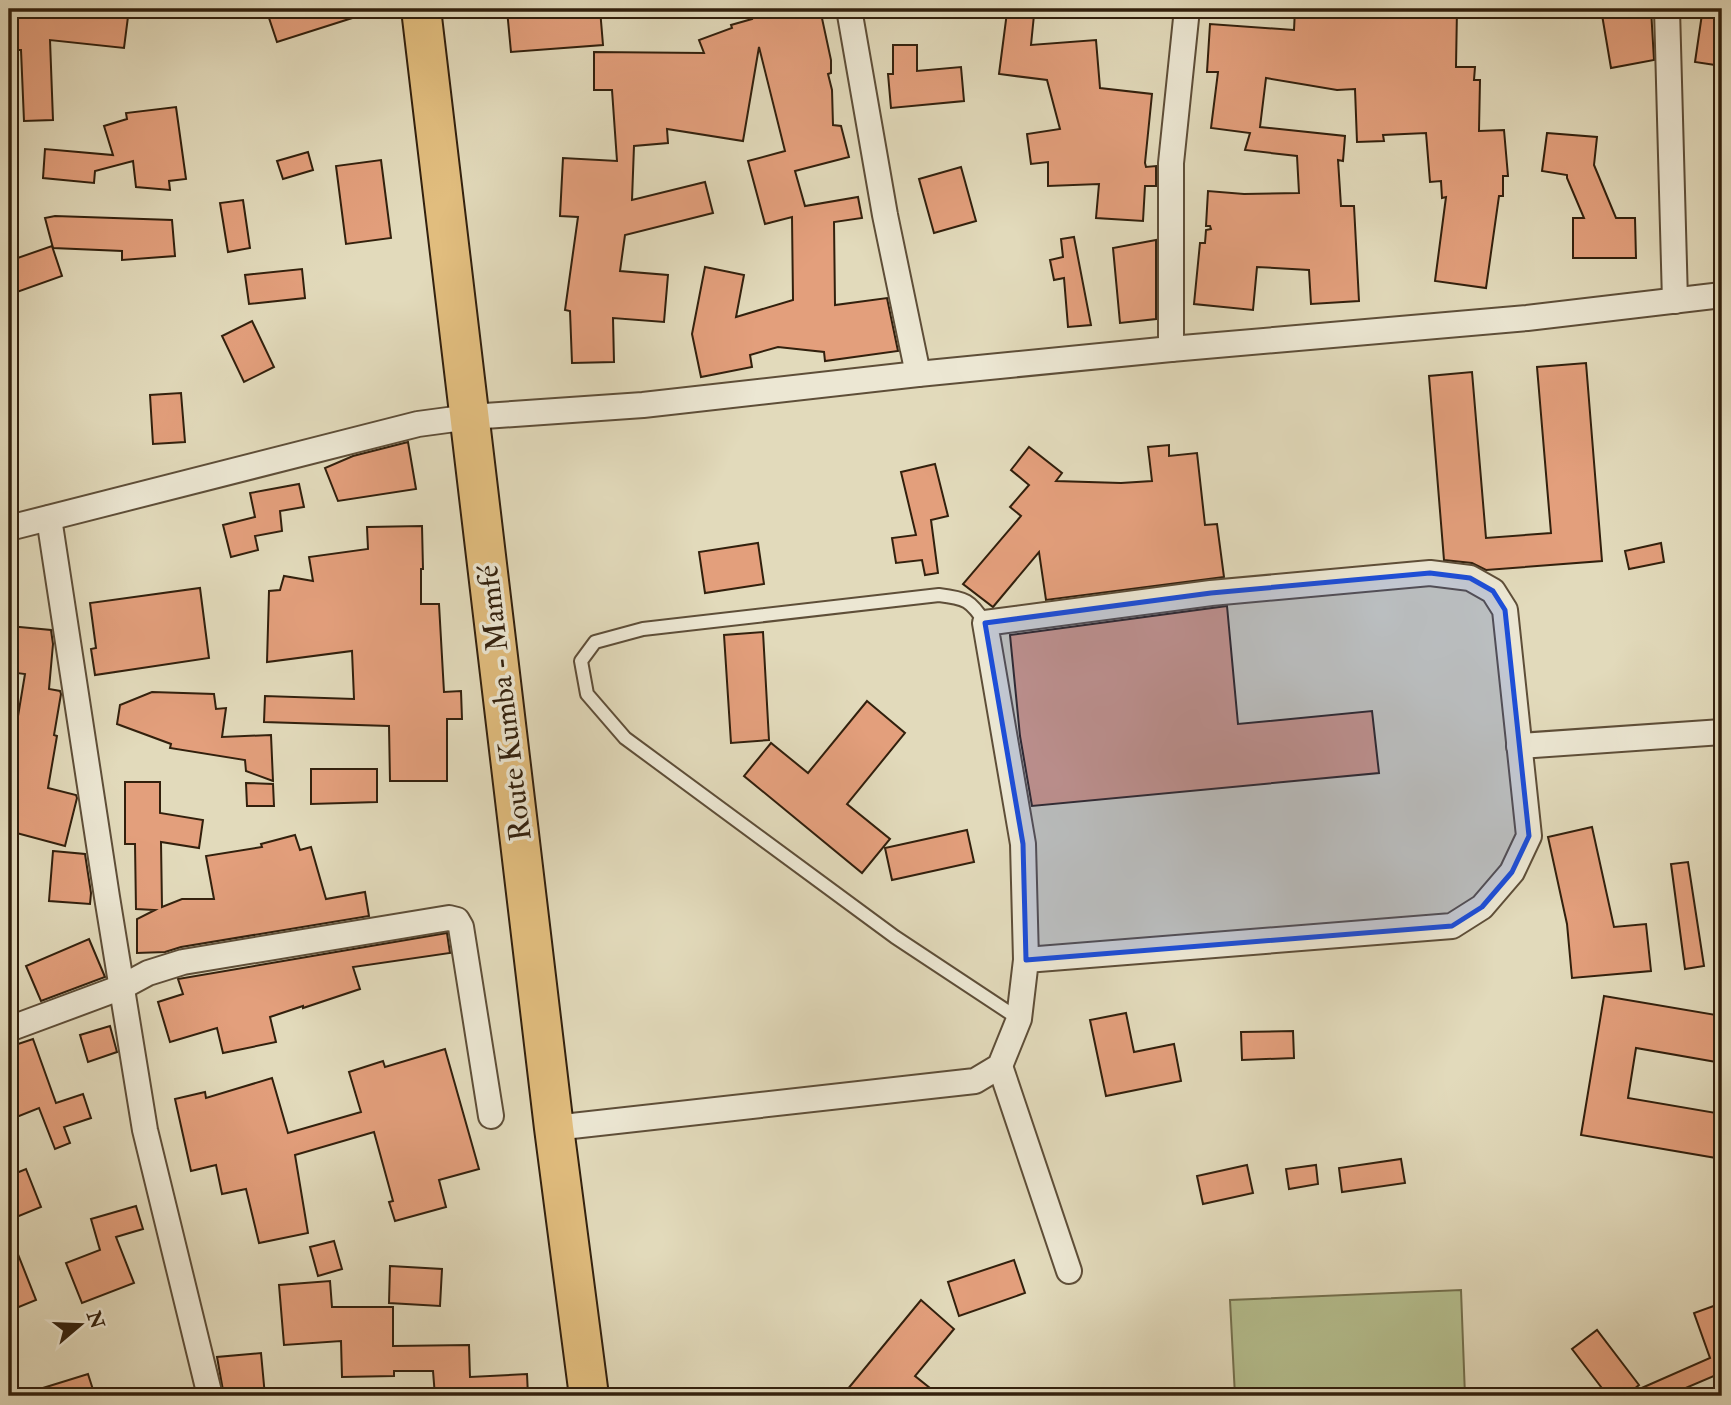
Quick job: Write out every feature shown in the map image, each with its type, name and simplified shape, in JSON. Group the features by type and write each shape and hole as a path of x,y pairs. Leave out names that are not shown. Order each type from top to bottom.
{"highway":[{"name":"Route Kumba - Mamfé","path":"421,9 554,1128 589,1396"}],"street":[{"path":"849,9 885,215 918,374"},
{"path":"1171,349 1171,163 1187,9"},
{"path":"1667,9 1675,301"},
{"path":"9,528 418,424 470,417 643,405 1171,349 1527,318 1722,295"},
{"path":"49,518 145,1130 210,1396"},
{"path":"554,1128 975,1081 1000,1066 1019,1020 1026,960 1023,844 985,623 1224,592 1430,573 1470,578 1493,591 1505,610 1529,836 1511,872 1482,907 1452,926 1026,960"},
{"path":"1519,746 1722,732"},
{"path":"9,1029 122,988 148,974 183,962 449,918 457,920 461,927 491,1116"},
{"path":"1000,1066 1069,1271"}],"lane":[{"path":"985,623 974,605 961,597 939,595 643,629 595,642 581,661 587,694 625,738 895,937 1019,1020"}],"highlighted area":[{"path":"1430,573 1470,578 1493,591 1505,610 1529,836 1512,872 1482,907 1452,926 1026,960 1023,844 985,623 1211,593"}],"green space":[{"path":"1461,1290 1465,1396 1235,1396 1230,1300"}],"building":[{"path":"9,9 129,9 124,48 50,40 53,120 24,121 21,50 9,50"},
{"path":"266,9 367,9 368,13 277,42"},
{"path":"600,9 603,45 511,52 507,10"},
{"path":"749,9 820,9 831,60 831,73 828,74 832,90 833,125 841,126 849,157 795,171 805,206 858,197 862,218 834,222 835,305 887,298 898,351 825,361 824,352 778,347 750,355 752,367 701,377 692,334 705,267 744,275 736,317 793,300 792,217 765,224 748,161 785,151 759,47 743,141 667,129 668,143 634,146 632,200 705,182 713,213 625,235 620,271 668,275 664,322 613,318 614,362 572,363 570,311 565,310 578,217 560,216 563,158 617,161 612,90 594,90 594,52 704,53 699,40 732,28 731,25 752,19"},
{"path":"1295,9 1457,9 1456,67 1475,67 1474,80 1480,80 1479,131 1504,130 1508,176 1503,176 1503,196 1499,196 1486,288 1435,281 1446,197 1442,198 1441,181 1430,182 1426,133 1383,135 1384,141 1357,142 1355,89 1337,90 1266,78 1260,127 1345,136 1343,161 1338,160 1341,206 1354,206 1359,301 1311,304 1309,270 1257,267 1253,310 1194,304 1200,243 1205,243 1206,230 1211,229 1206,226 1208,191 1244,194 1299,193 1297,156 1245,150 1250,133 1211,128 1218,72 1207,72 1210,24 1294,30"},
{"path":"1601,9 1651,9 1654,60 1611,68"},
{"path":"1007,12 1034,15 1031,45 1096,40 1100,88 1152,94 1145,163 1146,167 1156,166 1156,186 1145,186 1143,221 1096,218 1099,184 1048,186 1048,162 1031,164 1027,134 1060,129 1047,80 999,74"},
{"path":"1702,14 1722,17 1722,66 1695,62"},
{"path":"893,45 917,45 917,71 961,67 964,101 891,108 888,74 893,74"},
{"path":"176,107 186,179 169,181 170,190 136,187 133,161 95,171 94,183 43,178 45,149 113,155 104,126 127,119 126,113"},
{"path":"1547,133 1597,137 1594,165 1616,218 1635,218 1636,258 1573,258 1573,218 1584,218 1567,175 1542,171"},
{"path":"308,152 313,170 283,179 277,161"},
{"path":"381,160 391,238 346,244 336,166"},
{"path":"961,167 976,221 934,233 919,179"},
{"path":"243,200 250,248 228,252 220,203"},
{"path":"55,216 172,220 175,256 122,260 122,251 53,248 45,218"},
{"path":"1074,237 1091,325 1068,327 1064,278 1054,280 1050,260 1063,257 1061,239"},
{"path":"1156,240 1156,319 1120,323 1113,248"},
{"path":"52,246 62,276 17,292 9,261"},
{"path":"302,269 305,298 249,304 245,275"},
{"path":"252,321 274,367 244,382 222,336"},
{"path":"1586,363 1602,561 1486,570 1472,563 1444,560 1429,376 1472,372 1486,538 1551,533 1537,367"},
{"path":"181,393 185,442 153,444 150,395"},
{"path":"408,442 416,489 338,501 325,468 353,456"},
{"path":"1169,445 1169,456 1197,453 1205,525 1217,524 1224,577 1046,600 1039,552 993,607 963,584 1021,516 1010,507 1029,485 1011,470 1029,447 1062,473 1056,481 1121,483 1152,481 1148,447"},
{"path":"935,464 948,516 931,520 938,573 925,575 922,560 896,563 892,538 916,535 901,472"},
{"path":"299,484 304,507 280,511 282,531 255,536 258,550 231,557 223,525 255,517 250,493"},
{"path":"422,526 421,604 439,604 444,692 461,691 462,719 447,719 447,781 390,781 389,726 264,722 265,696 354,699 352,651 267,662 269,591 280,590 284,576 313,581 309,557 368,549 367,527"},
{"path":"758,543 764,584 705,593 699,552"},
{"path":"1661,543 1664,562 1629,569 1625,551"},
{"path":"200,588 209,658 95,675 91,649 96,648 90,603"},
{"path":"1227,606 1238,724 1372,711 1379,773 1032,806 1020,736 1010,635"},
{"path":"9,626 51,630 53,644 49,689 60,691 61,694 48,788 76,795 77,798 65,846 9,831 9,727 16,728 25,674 9,672 12,644 9,644"},
{"path":"763,632 769,740 731,743 724,635"},
{"path":"152,692 214,694 216,709 226,708 222,737 271,735 273,781 246,771 245,760 170,748 171,744 117,724 120,705"},
{"path":"867,701 905,733 847,804 890,839 862,873 744,776 771,743 808,773"},
{"path":"311,769 377,769 377,802 311,804"},
{"path":"125,782 160,782 160,813 203,820 199,848 161,842 162,907 182,899 214,899 206,856 262,847 261,844 295,835 300,850 311,847 326,899 365,892 369,916 181,947 165,952 137,953 137,919 155,910 136,909 135,844 125,844"},
{"path":"246,783 273,784 274,806 247,806"},
{"path":"1592,827 1614,927 1646,924 1651,971 1572,978 1567,924 1548,837"},
{"path":"967,830 974,862 892,880 885,848"},
{"path":"53,851 85,854 90,904 49,901"},
{"path":"1688,862 1704,966 1685,969 1671,864"},
{"path":"447,933 450,953 353,967 360,989 270,1017 276,1042 223,1053 217,1028 170,1042 158,1002 183,994 178,979"},
{"path":"89,939 105,977 41,1001 26,966"},
{"path":"1604,996 1722,1016 1722,1063 1636,1048 1628,1098 1722,1114 1722,1159 1581,1135"},
{"path":"1126,1013 1134,1052 1174,1044 1181,1081 1106,1096 1090,1020"},
{"path":"110,1026 117,1052 88,1062 80,1035"},
{"path":"1293,1031 1294,1058 1242,1060 1241,1032"},
{"path":"33,1039 56,1103 83,1094 91,1118 64,1127 70,1143 55,1149 39,1108 9,1120 9,1047"},
{"path":"445,1049 479,1169 439,1180 446,1207 395,1221 389,1202 393,1201 374,1132 295,1155 308,1233 259,1243 246,1189 222,1194 216,1165 191,1171 175,1099 205,1092 206,1098 272,1078 288,1133 361,1112 349,1072 383,1061 385,1067"},
{"path":"1401,1159 1405,1183 1342,1192 1339,1168"},
{"path":"1247,1165 1253,1193 1203,1204 1197,1176"},
{"path":"1316,1165 1318,1184 1289,1189 1286,1169"},
{"path":"26,1169 41,1207 9,1220 9,1176"},
{"path":"136,1206 143,1229 116,1237 134,1283 82,1303 66,1263 100,1250 91,1219"},
{"path":"9,1235 36,1300 9,1311"},
{"path":"334,1241 342,1269 318,1276 310,1247"},
{"path":"1014,1260 1025,1293 959,1316 948,1282"},
{"path":"390,1266 442,1269 440,1306 389,1303"},
{"path":"330,1281 332,1307 393,1307 393,1346 469,1345 470,1377 527,1374 528,1396 435,1396 433,1371 394,1371 394,1376 342,1377 341,1341 284,1345 279,1285"},
{"path":"921,1300 954,1329 915,1376 940,1396 842,1396"},
{"path":"1722,1303 1722,1384 1716,1375 1667,1396 1608,1396 1572,1349 1597,1330 1639,1385 1628,1394 1710,1358 1694,1313"},
{"path":"261,1353 265,1396 224,1396 217,1357"},
{"path":"88,1374 95,1396 31,1396 30,1392"}]}
